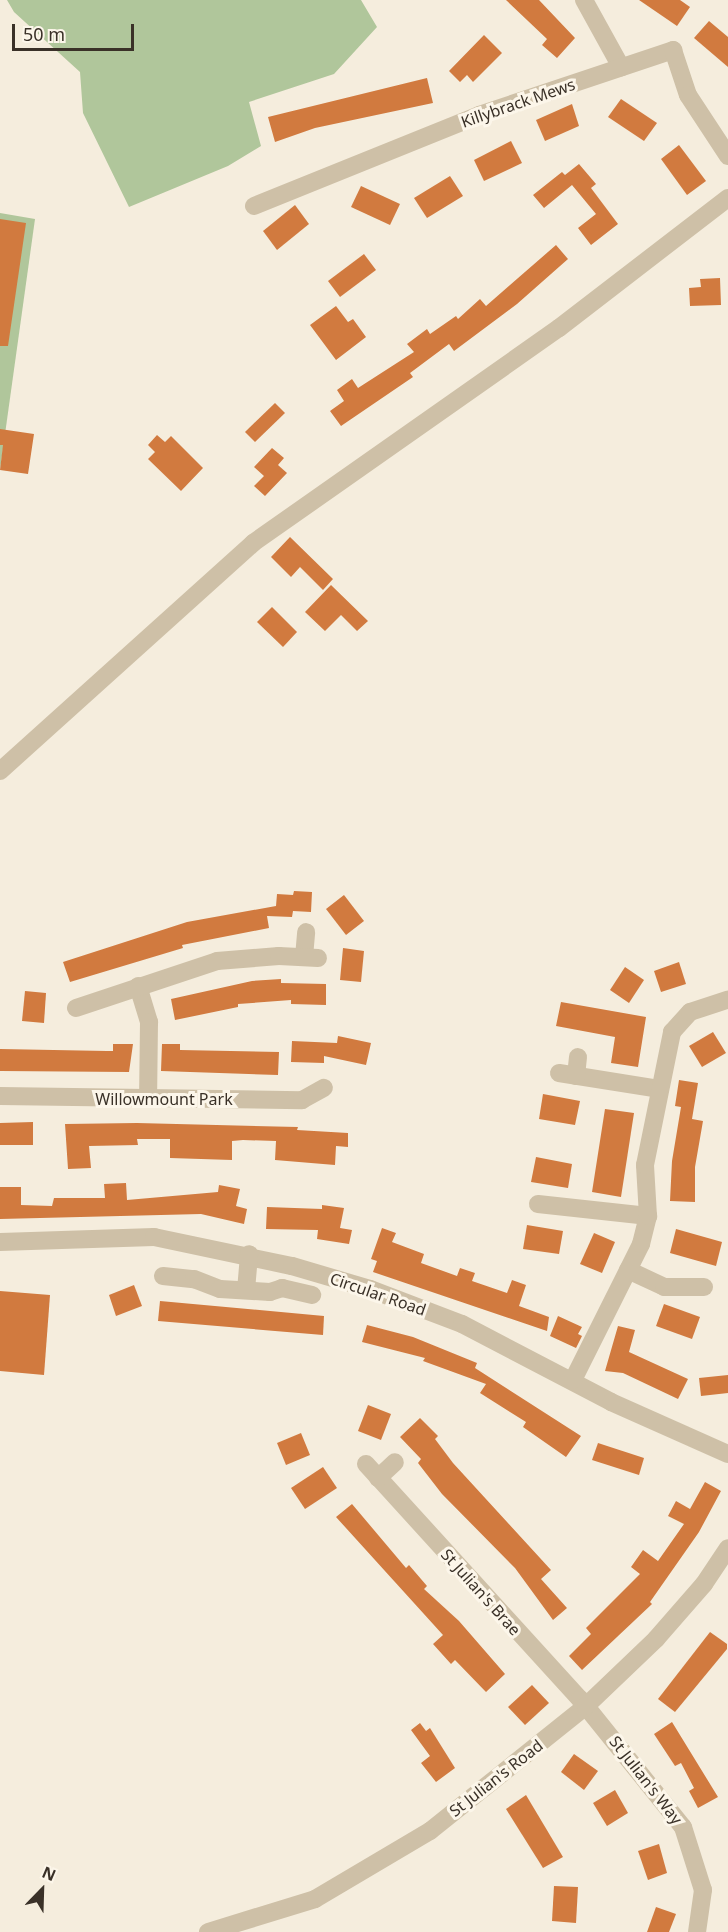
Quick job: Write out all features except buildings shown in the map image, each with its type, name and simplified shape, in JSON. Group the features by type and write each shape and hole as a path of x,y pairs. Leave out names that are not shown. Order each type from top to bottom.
{"street":[{"path":"584,0 621,67"},
{"name":"Killybrack Mews","path":"254,206 479,115 673,50 688,94 728,156"},
{"path":"0,771 253,543 559,328 728,198"},
{"path":"76,1008 217,961 311,957 306,932"},
{"path":"138,986 149,1022 148,1099"},
{"path":"573,1380 641,1244 648,1216 645,1165 668,1045 679,1021 690,1012 728,1000"},
{"path":"578,1057 567,1075 659,1089"},
{"name":"Willowmount Park","path":"0,1096 302,1100 324,1088"},
{"path":"538,1204 648,1216"},
{"name":"Circular Road","path":"0,1242 154,1237 249,1254 370,1289 462,1324 573,1380 611,1402 728,1454"},
{"path":"246,1290 249,1254"},
{"path":"628,1270 664,1287 704,1287"},
{"path":"163,1276 246,1290 270,1292 282,1288 312,1295"},
{"name":"St Julian's Brae","path":"395,1462 372,1471 586,1706"},
{"name":"St Julian's Road","path":"208,1932 315,1899 430,1831 586,1706 656,1639 704,1584 728,1548"},
{"name":"St Julian's Way","path":"586,1706 682,1827 703,1890 697,1932"}],"green space":[{"path":"7,0 361,0 377,27 334,74 249,102 261,146 228,166 129,207 83,113 80,72 14,12"},
{"path":"0,213 35,219 0,470"}]}
